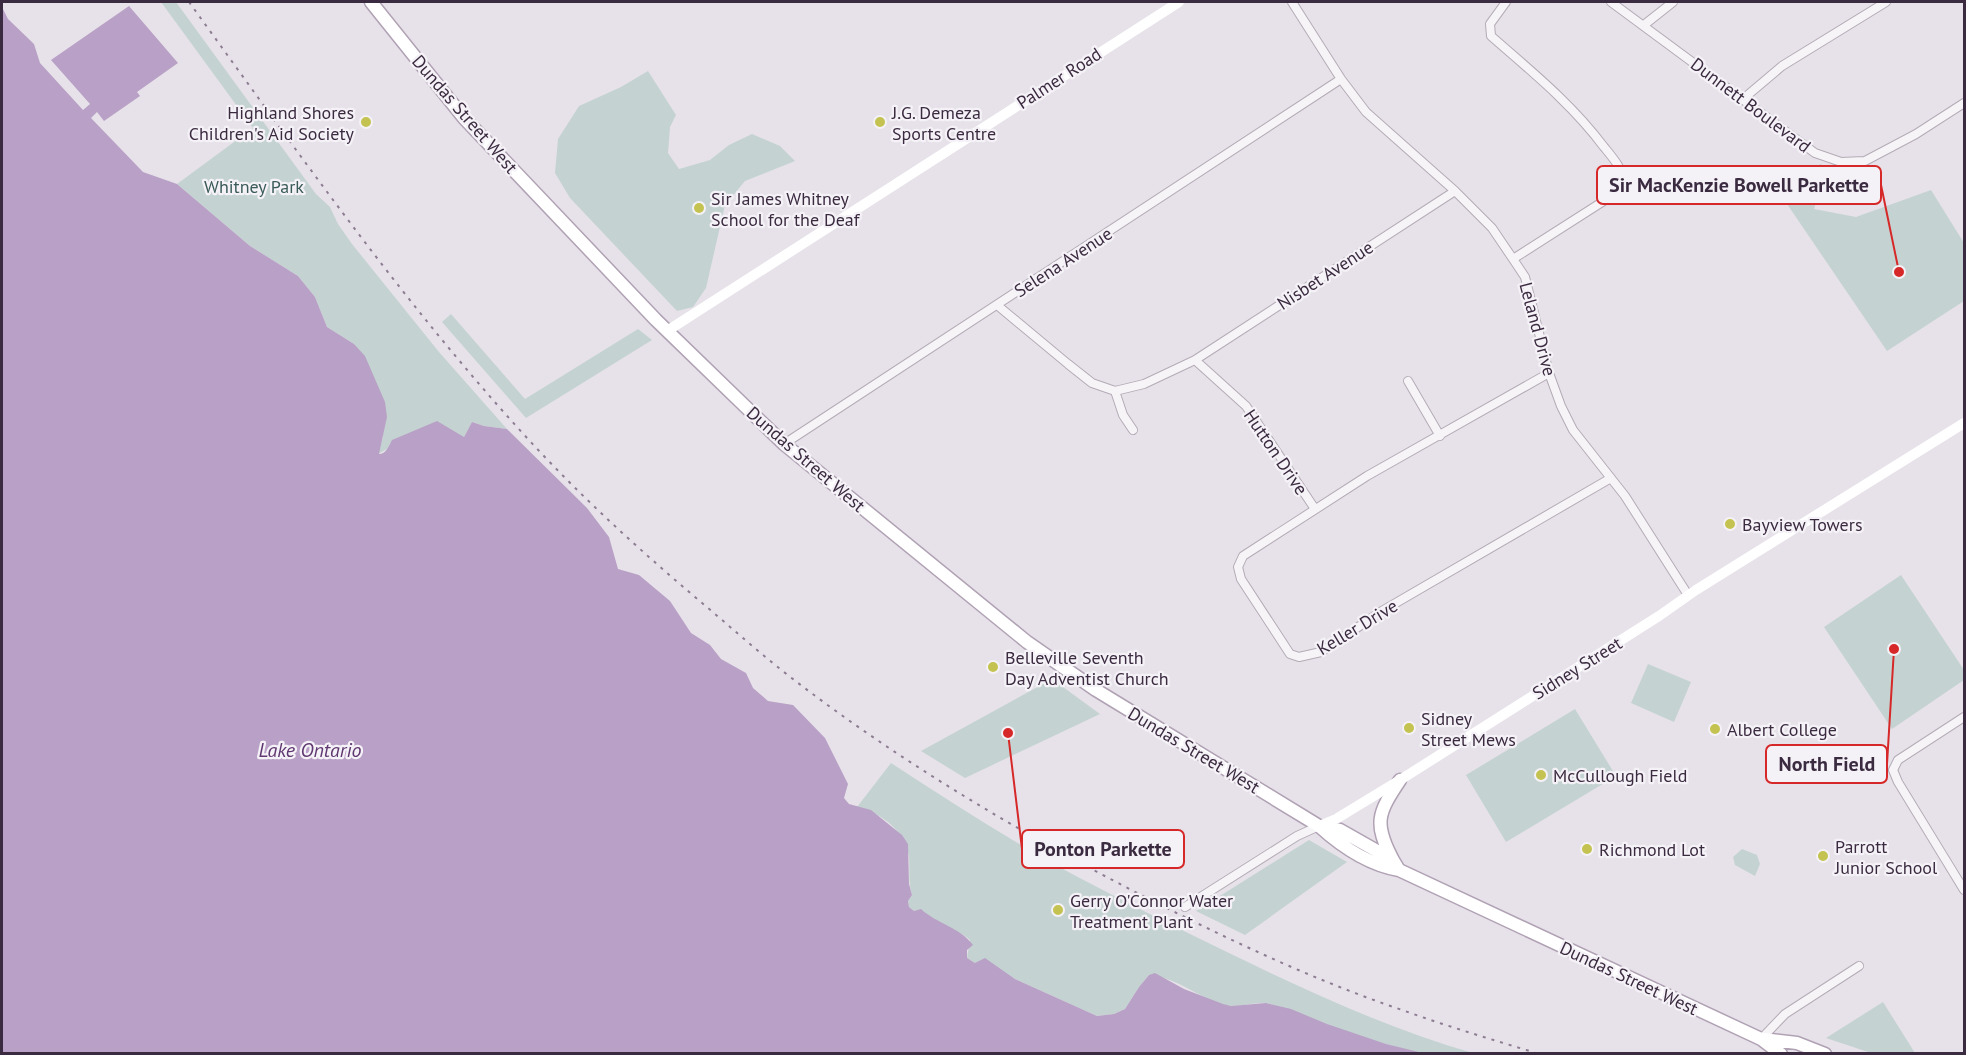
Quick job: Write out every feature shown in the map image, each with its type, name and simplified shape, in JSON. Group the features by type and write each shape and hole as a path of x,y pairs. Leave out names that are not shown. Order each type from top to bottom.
{"main road":[{"name":"Dundas Street West","path":"371,2 464,118 667,331 784,444 1027,642 1095,690 1319,826 1340,830 1396,865 1761,1039 1780,1053"},
{"name":"Palmer Road","path":"667,331 1179,2"},
{"name":"Sidney Street","path":"1319,826 1336,819 1400,780 1659,616 1688,595 1965,423"},
{"path":"1396,865 1380,829 1380,816 1386,801 1400,780"},
{"name":"Dundas Street West","path":"1761,1039 1797,1043 1825,1053"}],"street":[{"name":"Leland Drive","path":"1292,2 1341,79 1366,112 1455,191 1492,228 1513,259 1525,277 1549,373 1573,430 1625,496 1688,595"},
{"path":"1506,2 1490,24 1491,36 1563,99 1583,120 1617,163 1624,183 1610,197 1513,259"},
{"name":"Dunnett Boulevard","path":"1611,2 1815,153 1840,162 1865,161 1965,104"},
{"path":"1644,25 1673,2"},
{"path":"1743,99 1782,66 1886,2"},
{"name":"Selena Avenue","path":"784,444 1341,79"},
{"name":"Nisbet Avenue","path":"1196,360 1455,191"},
{"path":"998,305 1092,383 1115,391 1144,384 1196,360"},
{"name":"Hutton Drive","path":"1196,360 1246,406 1315,509"},
{"name":"Keller Drive","path":"1549,373 1366,476 1243,556 1238,567 1241,579 1290,654 1299,657 1321,652 1382,611 1611,478"},
{"path":"1408,381 1440,436"},
{"path":"1115,391 1123,415 1132,430"},
{"path":"1965,717 1898,760 1893,770 1898,782 1965,890"},
{"name":"Sidney Street","path":"1185,907 1297,836 1319,826"},
{"path":"1761,1039 1785,1014 1859,966"}],"green space":[{"name":"Whitney Park","path":"161,2 176,2 316,194 330,207 338,224 352,244 439,352 507,429 472,422 464,437 387,449 378,454 383,437 354,344 327,327 315,297 298,276 250,246 177,184 253,128"},
{"path":"648,71 676,115 670,127 668,153 679,169 710,160 729,145 752,134 780,146 795,161 745,181 725,205 706,288 693,307 677,311 570,198 555,173 558,139 579,106 621,87"},
{"path":"1820,164 1827,167 1814,209 1856,217 1931,190 1964,243 1964,301 1887,351 1787,204"},
{"path":"451,314 525,399 638,329 652,340 526,418 442,322"},
{"path":"1901,575 1964,670 1964,680 1892,729 1824,627"},
{"path":"1648,664 1691,682 1674,722 1631,703"},
{"path":"1052,679 1100,714 965,778 921,751"},
{"name":"McCullough Field","path":"1575,709 1616,776 1506,842 1466,775"},
{"path":"891,763 1027,849 1171,924 1349,1008 1410,1033 1473,1053 1429,1054 1399,1048 1270,1004 1224,1005 1167,979 1149,975 1125,1009 1114,1014 1097,1016 1000,970 975,963 967,958 970,940 921,910 914,911 909,907 908,901 912,895 909,857 903,839 883,818 857,807"},
{"path":"1309,840 1347,862 1245,935 1196,911"},
{"path":"1742,849 1757,855 1760,864 1755,876 1735,865 1733,857"},
{"path":"1883,1002 1915,1053 1871,1053 1826,1038"}],"water":[{"name":"Lake Ontario","path":"129,6 178,63 137,92 140,96 104,121 97,112 91,118 143,172 177,184 250,246 298,276 315,297 327,327 354,344 365,356 385,402 387,417 379,454 385,451 392,440 437,421 464,437 472,422 507,429 587,508 609,537 618,569 639,575 670,601 691,633 710,645 721,659 746,673 753,688 768,701 793,705 825,738 848,784 844,798 849,804 871,810 902,835 908,844 909,884 912,895 908,901 909,907 914,911 921,909 968,939 973,945 967,950 967,958 975,963 985,958 1015,979 1097,1016 1114,1014 1125,1009 1149,975 1155,973 1184,989 1223,1004 1231,1006 1266,1003 1291,1009 1386,1044 1423,1053 2,1053 2,7 8,19 34,44 40,63 83,110 90,104 51,60"}],"railway":[{"path":"189,2 394,280 437,334 528,439 571,484 638,547 789,676 874,738 963,795 1100,874 1179,914 1242,945 1339,987 1539,1054"}],"place":[{"name":"Highland Shores Children's Aid Society","path":"366,122"},
{"name":"J.G. Demeza Sports Centre","path":"880,122"},
{"name":"Sir James Whitney School for the Deaf","path":"699,208"},
{"name":"Sir MacKenzie Bowell Parkette","path":"1899,272"},
{"name":"Bayview Towers","path":"1730,524"},
{"name":"North Field","path":"1894,649"},
{"name":"Belleville Seventh Day Adventist Church","path":"993,667"},
{"name":"Sidney Street Mews","path":"1409,728"},
{"name":"Albert College","path":"1715,729"},
{"name":"Ponton Parkette","path":"1008,733"},
{"name":"McCullough Field","path":"1541,775"},
{"name":"Richmond Lot","path":"1587,849"},
{"name":"Parrott Junior School","path":"1823,856"},
{"name":"Gerry O'Connor Water Treatment Plant","path":"1058,910"}]}
